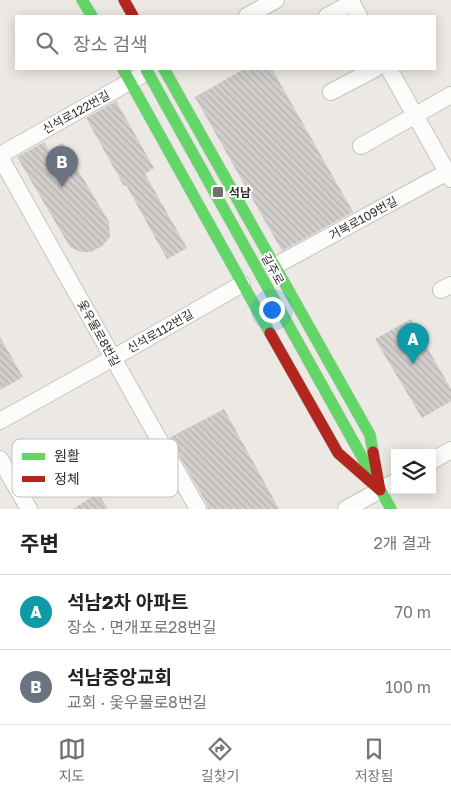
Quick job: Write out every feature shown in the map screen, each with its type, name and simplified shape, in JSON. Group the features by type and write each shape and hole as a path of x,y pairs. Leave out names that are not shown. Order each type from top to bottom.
{"main road":[{"path":"82,0 91,15"},
{"path":"124,0 132,15"},
{"name":"길주로","path":"147,70 390,509"},
{"path":"165,70 370,435 380,490"},
{"path":"127,75 242,284 338,452 380,490"}],"street":[{"path":"249,15 276,0"},
{"path":"331,15 354,6"},
{"name":"신석로122번길","path":"0,156 127,75 149,70"},
{"path":"331,92 373,70"},
{"path":"390,70 450,173"},
{"path":"360,146 451,95"},
{"name":"옻우물로8번길","path":"0,156 159,439"},
{"name":"거북로109번길","path":"275,266 450,173"},
{"name":"신석로112번길","path":"0,421 242,284"},
{"path":"436,458 451,450"},
{"path":"0,459 12,480"},
{"name":"옻우물로8번길","path":"178,473 198,509"},
{"path":"346,509 391,484"},
{"path":"22,497 29,509"}],"building":[{"path":"242,70 273,70 353,212 282,251 195,97"},
{"path":"116,101 154,168 145,174 187,248 167,259 86,118"},
{"path":"44,142 49,150 62,143 109,222 110,237 102,246 91,252 81,252 70,247 17,157"},
{"path":"411,319 451,389 451,401 422,418 375,339"},
{"path":"0,337 23,377 0,390"},
{"path":"224,409 279,509 208,509 207,504 178,454 178,439 169,438"},
{"path":"92,497 100,497 108,509 73,509"}],"traffic: fast":[{"path":"82,0 91,15"},
{"path":"124,70 270,333"},
{"path":"147,70 162,98"},
{"path":"165,70 370,435 373,452"},
{"path":"162,98 391,509"}],"traffic: jam":[{"path":"124,0 132,15"},
{"path":"270,333 338,453 380,490 373,452"}],"place":[{"name":"석남중앙교회","path":"62,187"},
{"name":"석남","path":"218,192"},
{"name":"석남2차 아파트","path":"413,364"}]}
